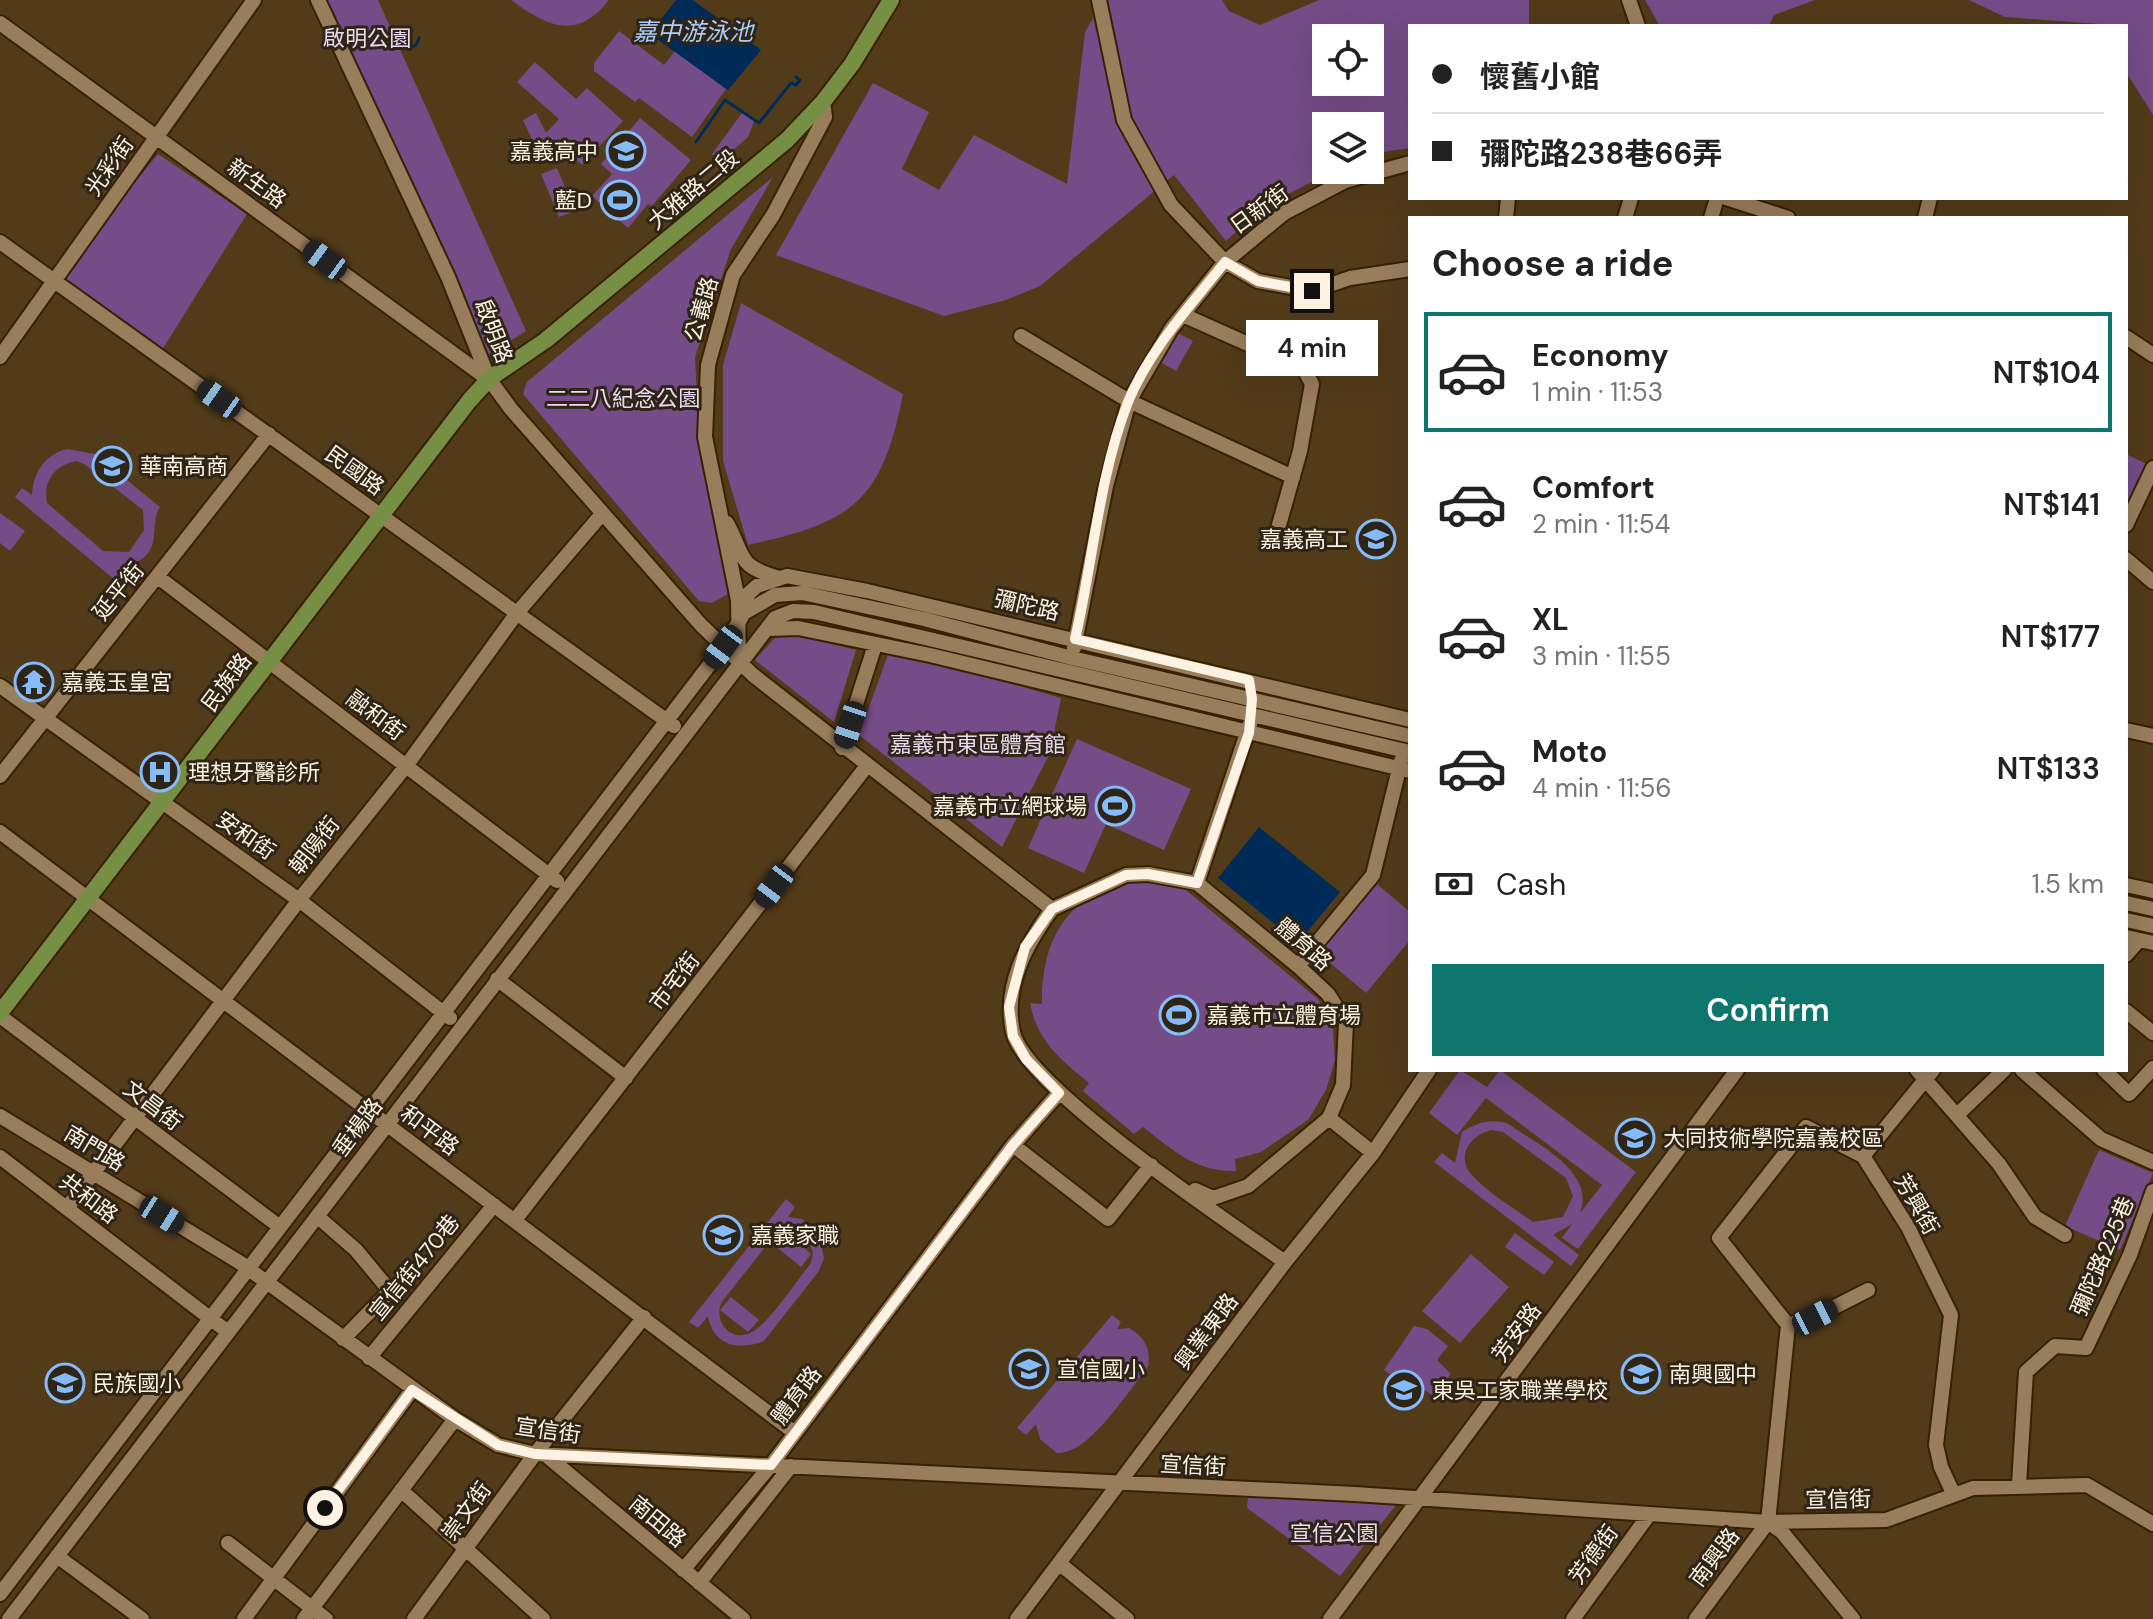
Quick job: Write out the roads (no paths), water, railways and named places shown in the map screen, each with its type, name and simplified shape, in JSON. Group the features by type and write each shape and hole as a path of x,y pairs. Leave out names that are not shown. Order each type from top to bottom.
{"main road":[{"name":"大雅路二段","path":"489,379 546,340 787,140 823,102 891,0"},
{"name":"民族路","path":"0,1014 489,379"}],"street":[{"name":"光彩街","path":"0,357 254,0"},
{"name":"啟明路","path":"318,0 458,300 489,379 602,514 739,661"},
{"path":"1099,0 1124,120 1171,205 1225,262 1258,281 1312,291 1350,278 1408,269"},
{"path":"1629,0 1637,24"},
{"name":"新生路","path":"0,23 489,379"},
{"name":"公義路","path":"739,661 741,618 705,437 708,365 733,275 773,215 825,117 823,102"},
{"name":"日新街","path":"1072,658 1106,486 1129,401 1183,315 1225,262 1284,213 1345,181 1408,164"},
{"path":"1732,200 1782,216"},
{"name":"民國路","path":"0,242 684,734"},
{"path":"1183,315 1304,369 1312,384 1300,451 1277,532 1270,540"},
{"path":"1021,336 1129,401 1293,477"},
{"path":"2130,340 2153,355"},
{"name":"延平街","path":"0,776 43,717 158,577 269,434"},
{"path":"2128,521 2153,468"},
{"name":"公義路","path":"716,504 731,531 741,560 758,573 780,578"},
{"name":"朝陽街","path":"67,1208 226,1001 299,900 406,766 517,613 602,514"},
{"path":"2128,561 2153,582"},
{"name":"彌陀路","path":"780,578 787,576 867,591 1249,680 1345,712 1407,743"},
{"name":"融和街","path":"158,577 566,888"},
{"path":"723,647 741,618 748,594 757,586 780,578"},
{"name":"彌陀路","path":"741,618 775,595 802,593 924,619 1072,658 1252,699 1408,720"},
{"path":"1052,909 842,748 739,661 775,618 793,611 814,612 1340,735 1407,743 1403,771 1373,875 1298,966"},
{"path":"767,629 798,628 875,645 1169,711 1246,737 1337,754 1403,771"},
{"path":"842,748 875,645"},
{"name":"垂楊路","path":"0,1594 723,647"},
{"name":"垂楊路","path":"9,1619 739,661"},
{"path":"1197,883 1246,737 1252,699 1249,680"},
{"name":"安和街","path":"0,686 299,900 461,1027"},
{"path":"1337,754 1345,712"},
{"path":"2128,730 2153,736"},
{"name":"市宅街","path":"515,1220 866,767"},
{"name":"和平路","path":"0,832 795,1433"},
{"name":"體育路","path":"1171,1180 1213,1198 1248,1186 1329,1118 1343,1085 1346,1022 1328,994 1298,966 1197,883 1156,875 1126,875 1052,909 1025,947 1009,1007 1013,1036 1026,1059 1059,1093 1171,1180 1285,1262"},
{"path":"2128,885 2153,891"},
{"path":"2128,903 2153,909"},
{"path":"2128,920 2153,926"},
{"path":"497,979 626,1078"},
{"path":"2128,1013 2153,1033"},
{"name":"文昌街","path":"0,1014 280,1227"},
{"path":"2106,1072 2129,1094 2148,1085 2153,1068"},
{"name":"興業東路","path":"1017,1619 1285,1262 1373,1153 1428,1072"},
{"name":"芳安路","path":"1330,1619 1736,1072"},
{"path":"1958,1114 2002,1072"},
{"path":"2024,1072 2101,1139 2153,1162"},
{"path":"1853,1619 1782,1532 1768,1522 1788,1325 1719,1238 1806,1127 1863,1156 1925,1073 1999,1164 2035,1217 2065,1235"},
{"name":"體育路","path":"683,1570 771,1465 1013,1145 1059,1093"},
{"name":"南門路","path":"0,1116 266,1282"},
{"path":"1329,1118 1373,1153"},
{"path":"1013,1145 1108,1219 1151,1165"},
{"name":"芳興街","path":"1863,1156 1908,1227 1951,1315 1936,1445 1941,1467 1953,1493"},
{"name":"共和路","path":"0,1157 228,1332"},
{"name":"彌陀路225巷","path":"2019,1484 2026,1372 2055,1346 2086,1348 2130,1255 2153,1191"},
{"name":"宣信街470巷","path":"369,1358 494,1205"},
{"path":"317,1216 356,1250 390,1291 343,1339"},
{"name":"宣信街","path":"266,1282 455,1419 498,1445 541,1455 1120,1482 1768,1522 1886,1520 1953,1493 2019,1484 2087,1485 2153,1524"},
{"path":"1788,1325 1815,1317 1868,1290"},
{"name":"崇文街","path":"414,1619 644,1317"},
{"path":"244,1619 412,1390"},
{"path":"308,1614 455,1419"},
{"name":"南田路","path":"541,1455 743,1619"},
{"path":"699,1583 791,1466"},
{"path":"401,1490 467,1546 543,1619"},
{"name":"芳德街","path":"1573,1619 1648,1516"},
{"name":"南興路","path":"1696,1619 1768,1522"},
{"path":"228,1543 308,1614 326,1619"},
{"path":"57,1556 142,1619"},
{"path":"1059,1563 1127,1619"},
{"path":"0,1612 9,1619"}],"water":[{"name":"嘉中游泳池","path":"676,0 693,0 761,50 728,90 650,34"},
{"path":"1259,827 1340,892 1298,943 1218,878"}],"waterway":[{"path":"409,44 410,48 416,45 419,38"},
{"path":"696,142 725,100 759,123 791,83 796,85 800,80 796,77"}],"place":[{"name":"嘉義高中","path":"626,151"},
{"name":"藍D","path":"620,200"},
{"name":"華南高商","path":"112,466"},
{"name":"嘉義高工","path":"1376,539"},
{"name":"嘉義玉皇宮","path":"34,682"},
{"name":"理想牙醫診所","path":"160,772"},
{"name":"嘉義市立網球場","path":"1115,806"},
{"name":"嘉義市立體育場","path":"1179,1015"},
{"name":"大同技術學院嘉義校區","path":"1635,1138"},
{"name":"嘉義家職","path":"723,1235"},
{"name":"宣信國小","path":"1029,1369"},
{"name":"南興國中","path":"1641,1374"},
{"name":"民族國小","path":"65,1383"},
{"name":"東吳工家職業學校","path":"1404,1390"}],"park label":[{"name":"啟明公園","path":"367,38"},
{"name":"二二八紀念公園","path":"623,398"},
{"name":"嘉義市東區體育館","path":"978,744"},
{"name":"宣信公園","path":"1334,1533"}]}
